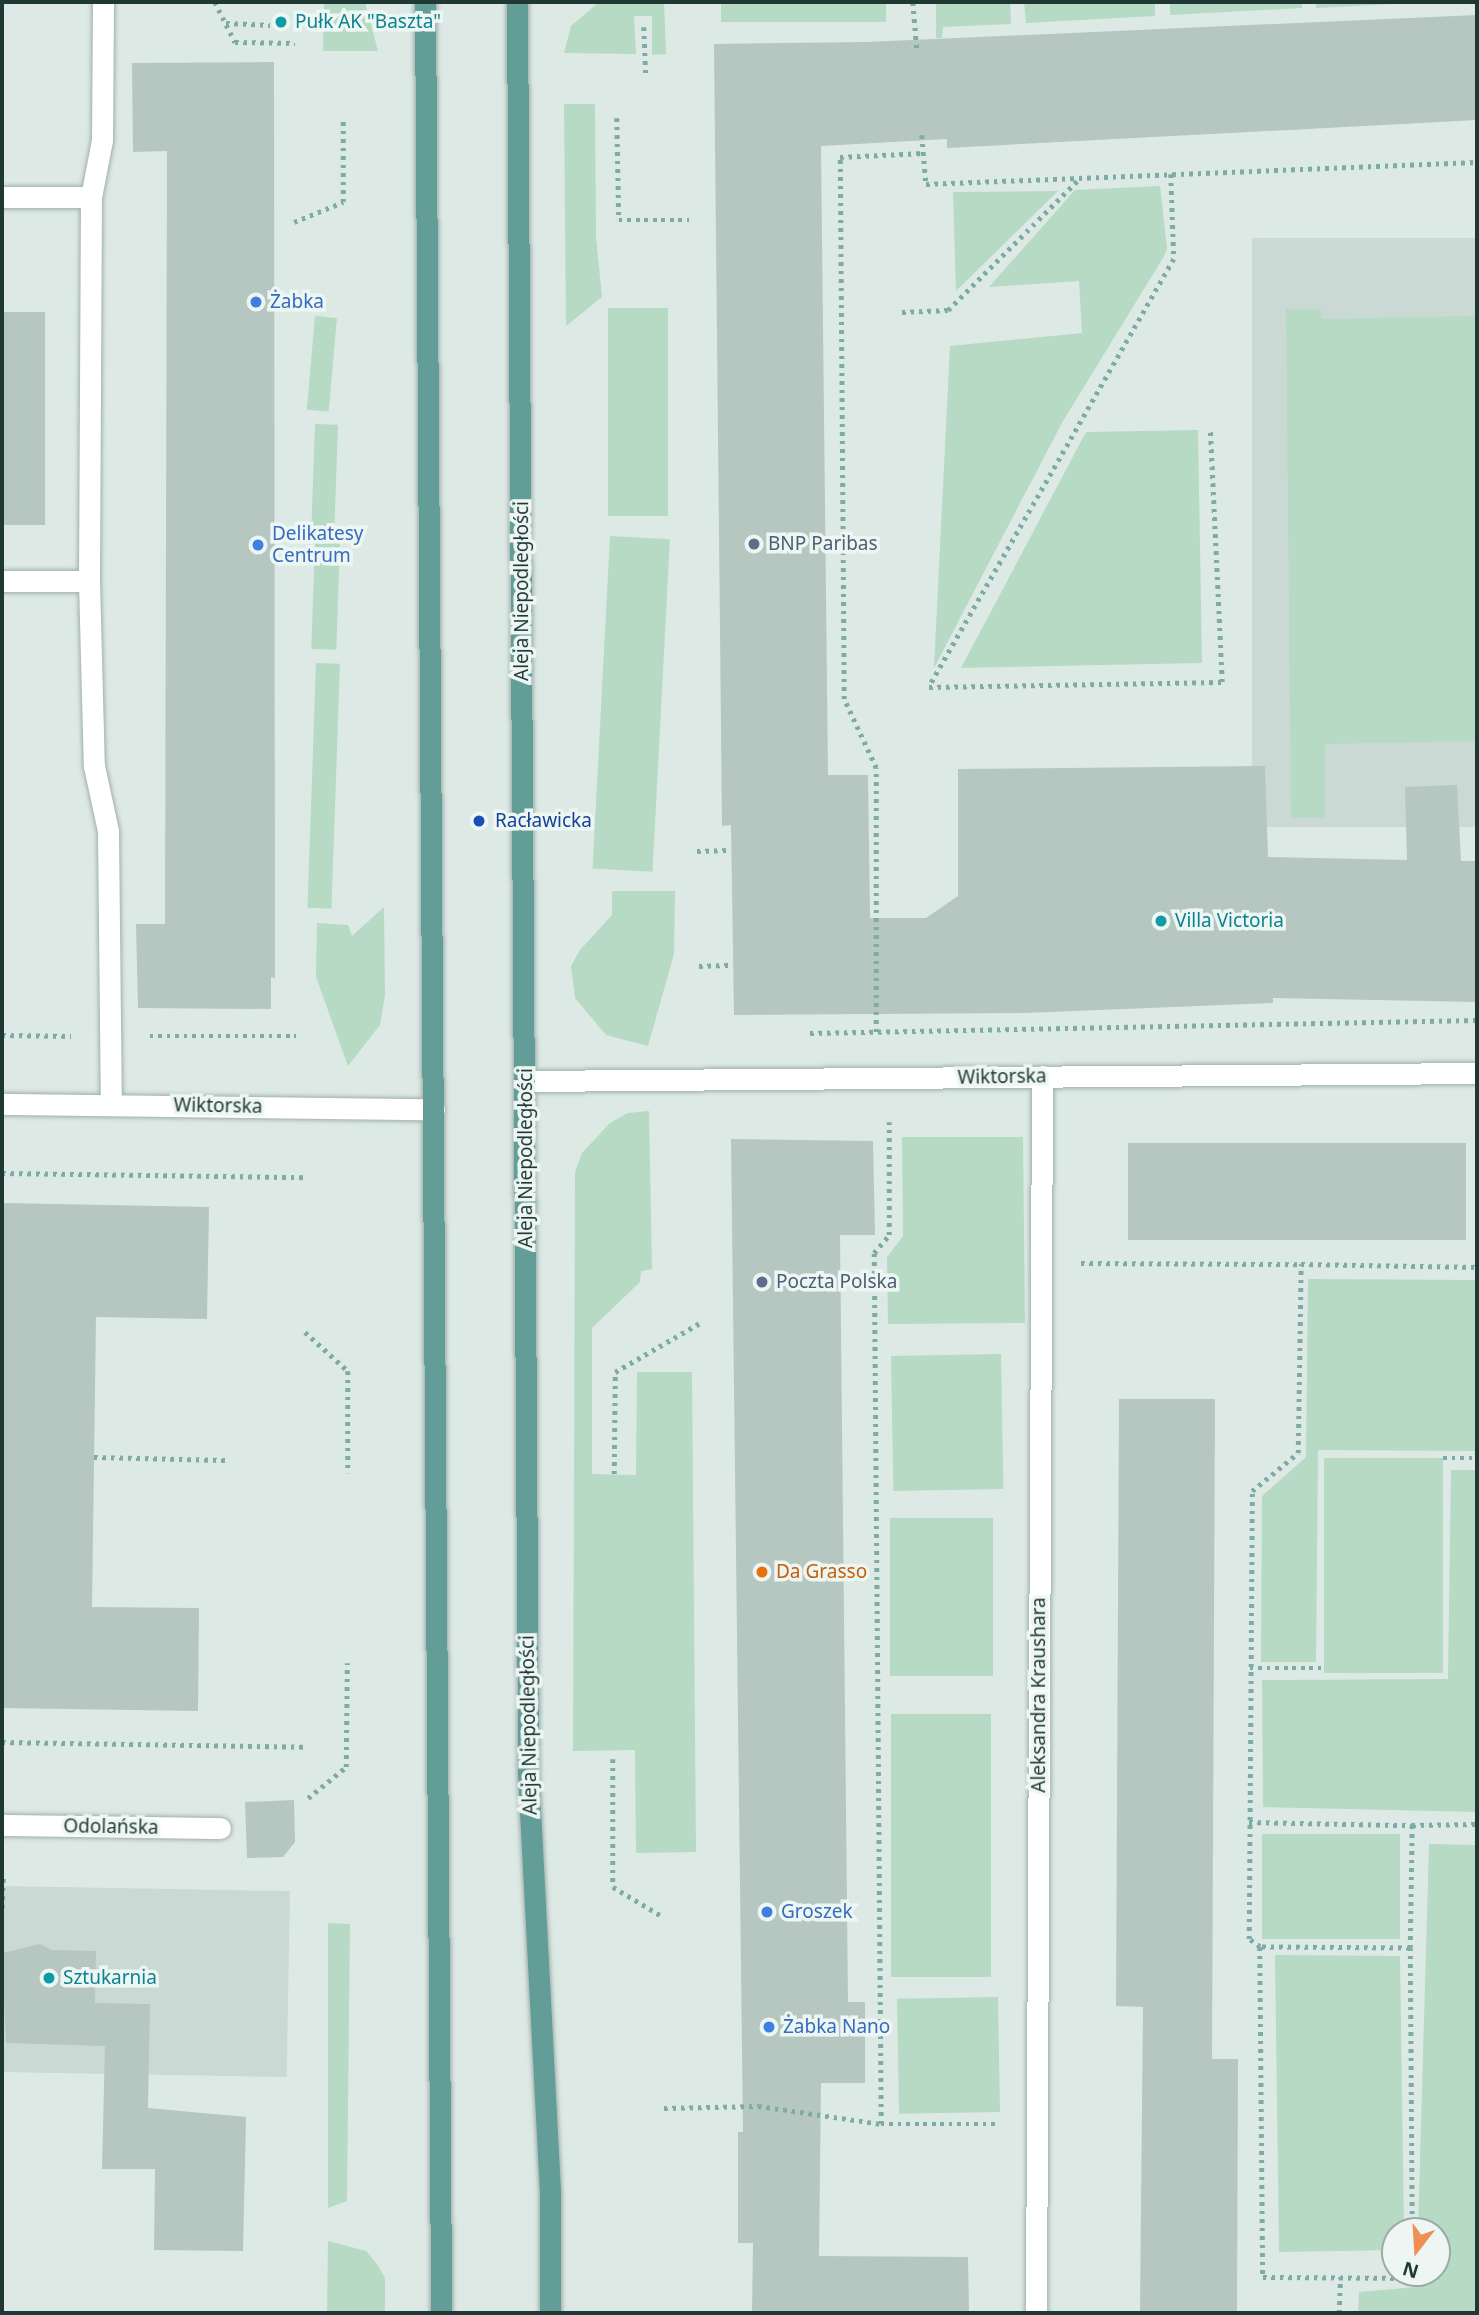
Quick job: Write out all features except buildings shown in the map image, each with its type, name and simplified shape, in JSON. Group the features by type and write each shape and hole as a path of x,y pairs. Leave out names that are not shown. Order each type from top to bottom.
{"main road":[{"path":"425,2 442,2313"},
{"name":"Aleja Niepodległości","path":"517,2 526,1080 528,1772 550,2193 550,2313"}],"street":[{"path":"103,2 102,140 91,197 89,581 94,766 108,831 111,1105"},
{"path":"2,197 91,197"},
{"path":"2,581 89,581"},
{"name":"Wiktorska","path":"526,1080 1477,1073"},
{"name":"Aleksandra Kraushara","path":"1036,2313 1042,1076"},
{"name":"Wiktorska","path":"2,1104 434,1109"},
{"name":"Odolańska","path":"2,1825 220,1828"}],"path":[{"path":"215,2 235,42 295,43"},
{"path":"914,2 917,50"},
{"path":"225,23 270,25"},
{"path":"644,27 646,76"},
{"path":"294,222 343,202 343,117"},
{"path":"617,118 619,220 689,220"},
{"path":"922,135 926,184 1477,162"},
{"path":"876,1032 876,768 844,699 840,157 924,153"},
{"path":"1171,174 1174,259 929,687 1222,682 1210,428"},
{"path":"902,312 948,310 1081,178"},
{"path":"697,851 729,850"},
{"path":"699,966 733,965"},
{"path":"808,1034 1477,1020"},
{"path":"881,2124 874,1253 889,1235 890,1122"},
{"path":"2,1173 304,1177"},
{"path":"1041,1263 1477,1267"},
{"path":"1301,1264 1298,1453 1252,1491 1249,1939 1260,1947 1410,1948"},
{"path":"614,1474 615,1372 700,1324"},
{"path":"305,1332 348,1371 348,1473"},
{"path":"94,1457 225,1460"},
{"path":"1443,1458 1477,1458"},
{"path":"309,1798 346,1767 347,1663"},
{"path":"1250,1668 1325,1668"},
{"path":"2,1742 308,1747"},
{"path":"613,1759 613,1887 660,1914"},
{"path":"1249,1822 1477,1824"},
{"path":"1412,1825 1412,2217"},
{"path":"2,1908 3,1878"},
{"path":"1260,1947 1263,2277 1381,2278"},
{"path":"664,2108 758,2106 881,2124 1037,2124"},
{"path":"1339,2313 1340,2277"}],"shaded area":[{"path":"1252,238 1477,238 1477,827 1252,827"},
{"path":"2,1886 290,1891 287,2077 2,2072"}],"green space":[{"path":"324,2 365,2 378,51 323,51"},
{"path":"599,2 664,2 666,54 652,55 652,16 634,16 636,54 564,53 571,26"},
{"path":"721,2 886,2 886,22 721,22"},
{"path":"936,2 1010,2 1011,24 943,27 942,38 936,38"},
{"path":"1024,2 1155,2 1155,16 1026,23"},
{"path":"1170,2 1302,2 1302,8 1170,15"},
{"path":"1316,2 1430,2 1316,8"},
{"path":"564,104 595,104 596,237 602,297 566,326"},
{"path":"1160,186 1167,249 1163,258 1063,421 934,668 950,346 1082,333 1079,281 989,287 1075,190"},
{"path":"1058,191 956,291 953,192"},
{"path":"608,308 668,308 668,516 608,516"},
{"path":"1286,309 1321,309 1322,319 1477,316 1477,741 1325,744 1325,818 1291,818"},
{"path":"315,316 337,318 329,412 307,410"},
{"path":"315,424 338,425 334,530 311,529"},
{"path":"1198,430 1202,663 961,668 1086,432"},
{"path":"610,536 670,539 652,872 593,869"},
{"path":"315,543 340,544 336,650 311,649"},
{"path":"316,663 340,664 331,909 307,908"},
{"path":"612,891 675,891 674,954 648,1046 606,1035 575,998 571,966 580,950 612,915"},
{"path":"384,907 385,995 380,1025 348,1066 316,977 317,923 348,925 352,936"},
{"path":"649,1111 652,1269 641,1271 640,1282 592,1328 592,1474 636,1475 637,1372 692,1372 696,1852 636,1853 635,1750 573,1751 575,1172 582,1153 610,1123 628,1113"},
{"path":"902,1137 1023,1137 1025,1323 888,1324 887,1257 903,1236"},
{"path":"1308,1279 1477,1280 1477,1451 1318,1450 1316,1662 1261,1662 1262,1496 1306,1457"},
{"path":"1001,1354 1003,1489 893,1491 891,1356"},
{"path":"1324,1458 1443,1458 1443,1673 1324,1673"},
{"path":"1451,1470 1477,1470 1477,1812 1263,1807 1262,1680 1448,1679"},
{"path":"890,1518 993,1518 993,1676 890,1676"},
{"path":"891,1714 991,1714 991,1977 891,1977"},
{"path":"1262,1834 1400,1834 1400,1939 1262,1939"},
{"path":"1429,1844 1477,1845 1477,2313 1358,2313 1359,2292 1451,2287 1451,2217 1418,2217"},
{"path":"328,1923 350,1924 347,2201 328,2208"},
{"path":"1275,1955 1400,1956 1404,2217 1381,2217 1381,2250 1279,2252"},
{"path":"998,1997 1000,2112 899,2114 897,1999"},
{"path":"328,2241 366,2251 377,2264 385,2278 385,2313 327,2313"}],"place":[{"name":"Pułk AK \"Baszta\"","path":"281,22"},
{"name":"Żabka","path":"256,302"},
{"name":"BNP Paribas","path":"754,544"},
{"name":"Delikatesy Centrum","path":"258,545"},
{"name":"Racławicka","path":"479,821"},
{"name":"Villa Victoria","path":"1161,921"},
{"name":"Poczta Polska","path":"762,1282"},
{"name":"Da Grasso","path":"762,1572"},
{"name":"Groszek","path":"767,1912"},
{"name":"Sztukarnia","path":"49,1978"},
{"name":"Żabka Nano","path":"769,2027"}]}
